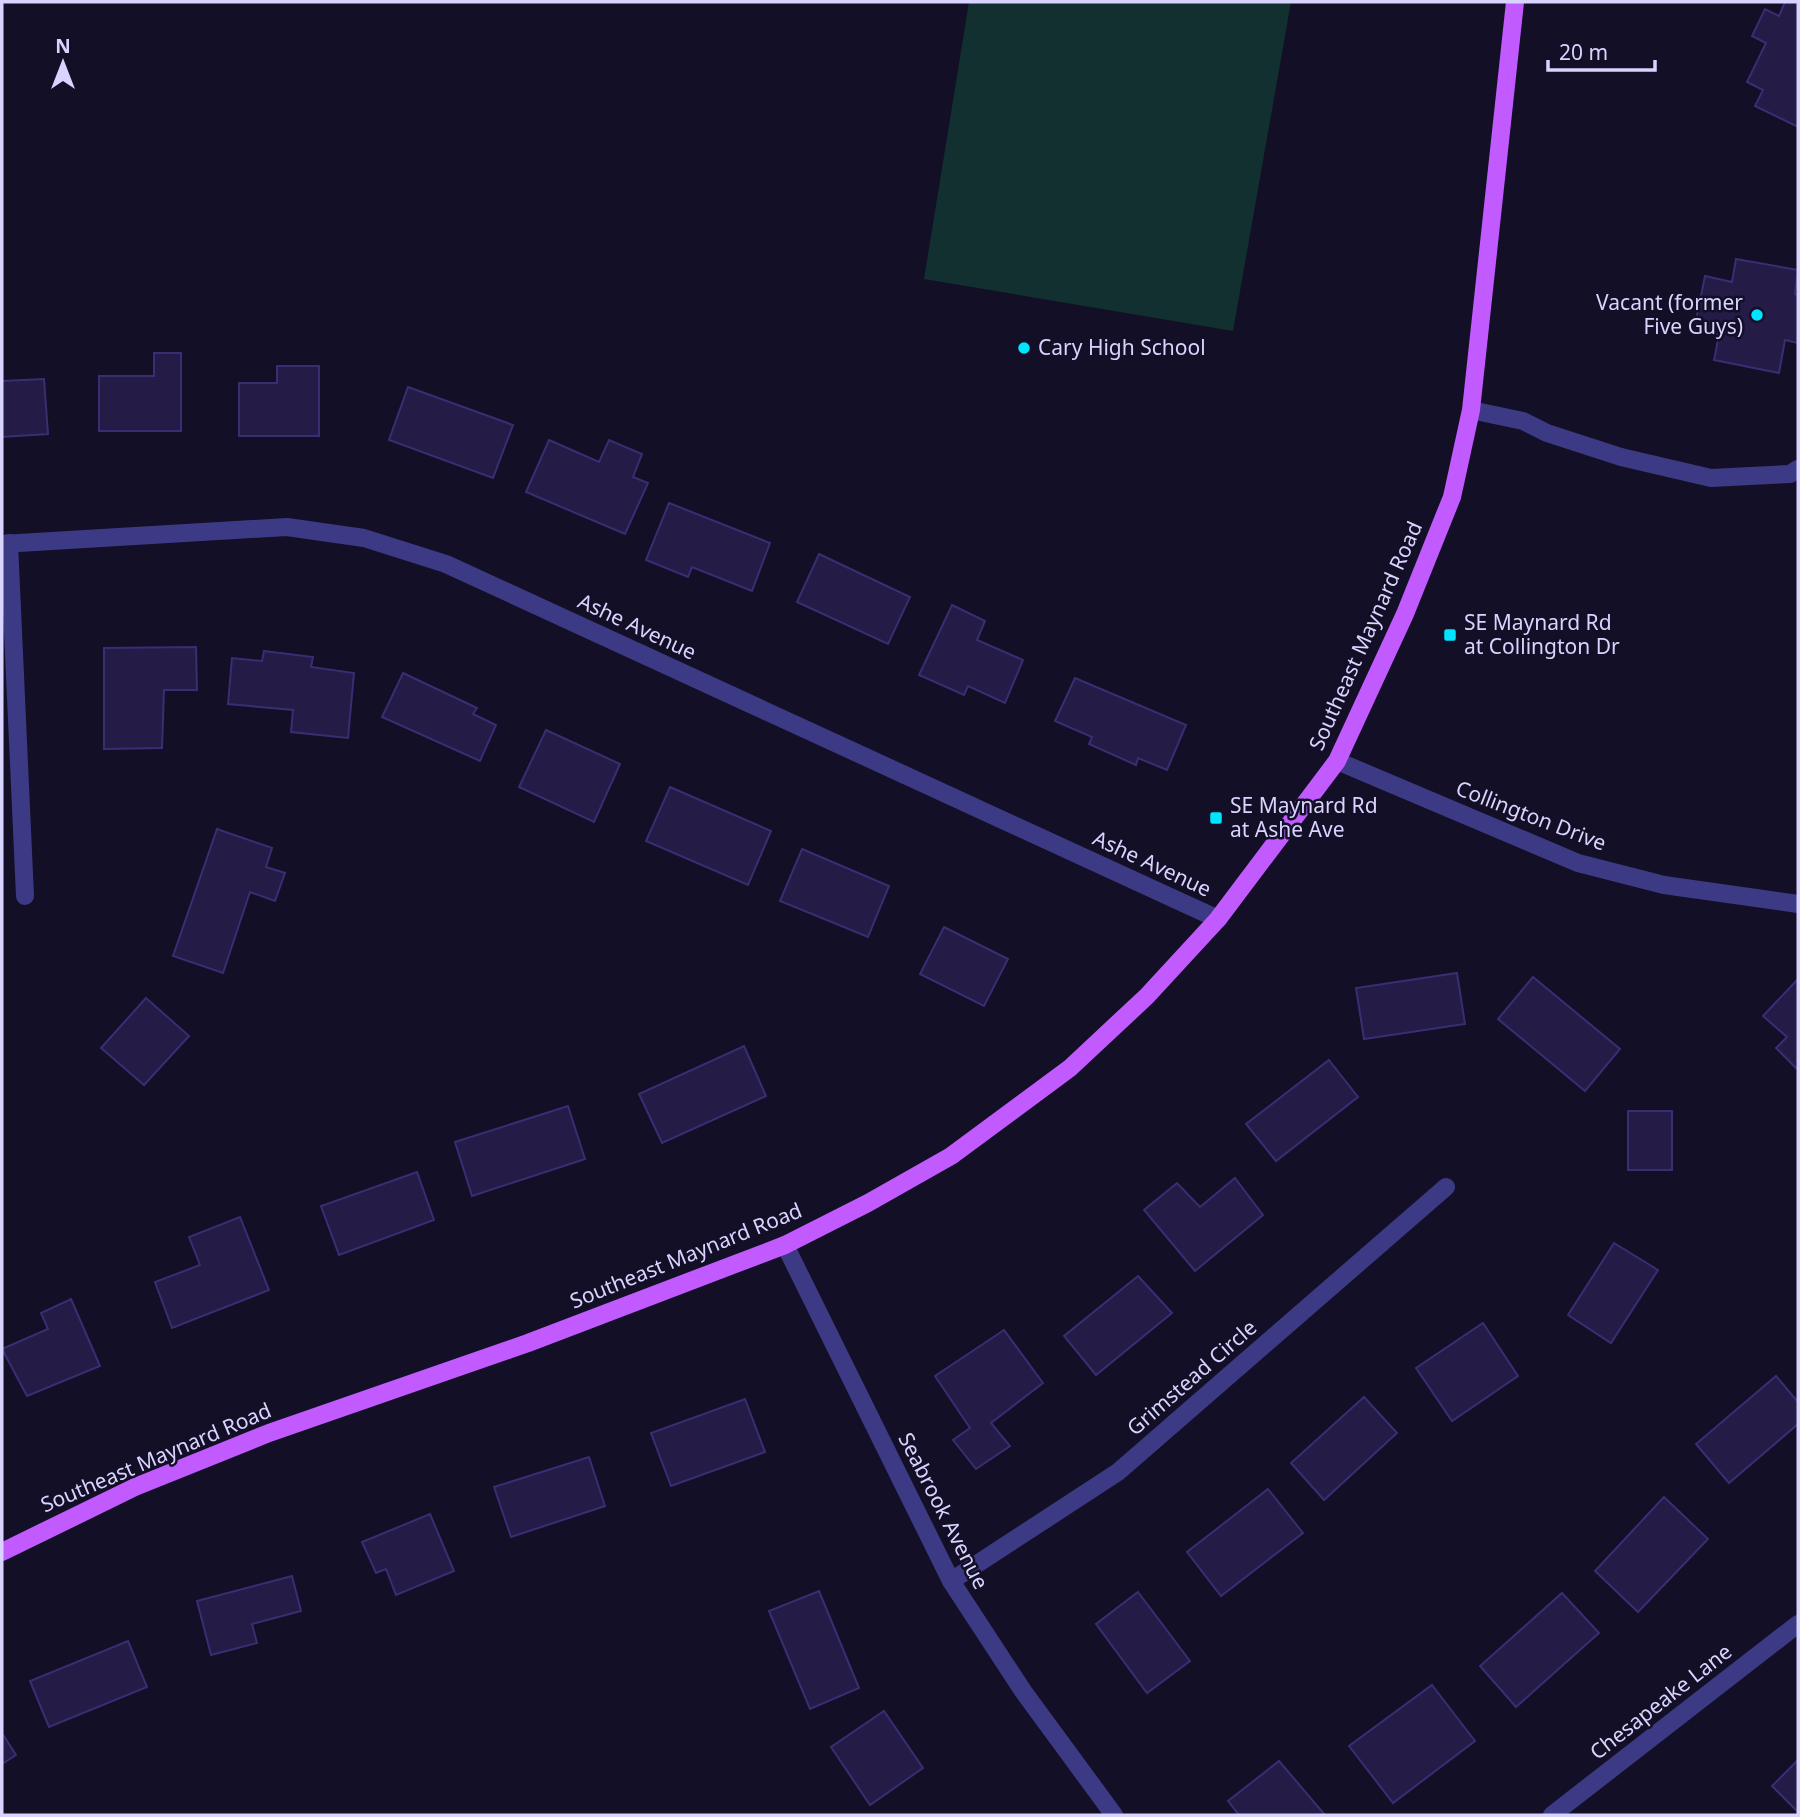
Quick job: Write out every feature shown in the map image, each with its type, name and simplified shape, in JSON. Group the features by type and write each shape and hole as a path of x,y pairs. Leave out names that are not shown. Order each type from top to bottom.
{"main road":[{"name":"Southeast Maynard Road","path":"2,1552 135,1487 269,1433 528,1343 785,1245 868,1203 951,1156 1059,1076 1147,996 1218,919 1337,761 1405,614 1448,509 1471,410 1515,2"}],"street":[{"path":"1471,410 1523,421 1547,433 1621,457 1712,478 1790,474 1798,469"},
{"name":"Ashe Avenue","path":"5,543 287,527 364,538 446,564 1218,919"},
{"path":"5,543 25,896"},
{"name":"Collington Drive","path":"1337,761 1578,863 1664,885 1798,904"},
{"name":"Grimstead Circle","path":"951,1581 1118,1472 1446,1187"},
{"name":"Seabrook Avenue","path":"785,1245 951,1581 1023,1691 1114,1815"},
{"name":"Chesapeake Lane","path":"1552,1815 1798,1624"}],"green space":[{"path":"969,2 1291,2 1233,331 924,279"}],"building":[{"path":"1785,2 1798,2 1798,127 1755,106 1763,90 1747,82 1766,43 1752,36 1765,9 1779,16"},
{"path":"1736,259 1798,270 1795,294 1798,295 1798,343 1785,340 1779,373 1714,360 1719,335 1694,330 1705,276 1732,282"},
{"path":"154,353 181,353 181,431 99,431 99,376 154,376"},
{"path":"277,366 319,366 319,436 239,436 239,383 277,383"},
{"path":"44,379 48,434 2,437 2,381"},
{"path":"408,387 513,425 493,478 389,440"},
{"path":"549,440 599,462 609,440 642,454 633,477 648,483 625,534 526,492"},
{"path":"669,503 770,543 752,591 692,567 688,577 646,560"},
{"path":"819,554 910,597 888,644 797,602"},
{"path":"952,605 985,621 977,640 1023,660 1005,703 968,686 964,695 919,675"},
{"path":"196,647 197,690 164,690 162,748 104,749 104,648"},
{"path":"264,651 313,657 311,667 354,673 348,738 291,732 293,710 228,704 232,658 262,661"},
{"path":"403,673 477,708 473,714 496,725 480,761 382,717"},
{"path":"1075,678 1186,725 1167,770 1138,758 1136,765 1089,744 1092,737 1055,721"},
{"path":"546,730 620,764 594,822 519,787"},
{"path":"670,787 771,831 748,885 646,841"},
{"path":"217,829 272,848 266,867 285,873 275,901 250,892 223,973 173,956"},
{"path":"802,849 889,886 868,937 780,901"},
{"path":"944,927 1008,959 984,1006 920,974"},
{"path":"1457,973 1465,1024 1364,1039 1356,988"},
{"path":"1533,977 1620,1049 1585,1091 1498,1019"},
{"path":"1798,979 1798,1070 1776,1048 1787,1037 1763,1016"},
{"path":"146,998 189,1036 144,1085 101,1048"},
{"path":"744,1046 766,1096 662,1143 639,1094"},
{"path":"1329,1060 1358,1097 1276,1161 1246,1124"},
{"path":"568,1106 585,1159 472,1196 455,1142"},
{"path":"1628,1111 1672,1111 1672,1170 1628,1170"},
{"path":"417,1172 434,1220 339,1255 321,1206"},
{"path":"1235,1178 1263,1215 1195,1271 1144,1210 1177,1183 1200,1207"},
{"path":"240,1217 269,1290 172,1328 155,1282 200,1265 189,1237"},
{"path":"1614,1243 1658,1270 1611,1343 1568,1315"},
{"path":"1138,1276 1172,1313 1096,1375 1064,1336"},
{"path":"71,1299 100,1366 27,1396 2,1349 48,1329 41,1313"},
{"path":"1483,1323 1518,1376 1452,1421 1416,1368"},
{"path":"1004,1330 1043,1383 991,1423 1010,1446 976,1469 953,1440 970,1428 935,1376"},
{"path":"1776,1376 1798,1402 1798,1424 1729,1483 1696,1444"},
{"path":"1364,1397 1397,1433 1324,1500 1291,1463"},
{"path":"745,1399 765,1452 671,1486 651,1433"},
{"path":"589,1457 605,1506 511,1537 494,1487"},
{"path":"1268,1489 1303,1533 1221,1596 1187,1552"},
{"path":"1664,1497 1708,1539 1638,1612 1595,1571"},
{"path":"430,1514 454,1571 396,1595 386,1569 376,1573 362,1542"},
{"path":"292,1576 301,1611 252,1624 257,1643 211,1655 197,1601"},
{"path":"819,1591 859,1688 810,1709 769,1611"},
{"path":"1138,1592 1190,1661 1147,1693 1096,1624"},
{"path":"1562,1593 1599,1633 1516,1707 1480,1666"},
{"path":"128,1641 147,1687 49,1727 30,1681"},
{"path":"1432,1685 1475,1741 1393,1803 1349,1746"},
{"path":"884,1711 923,1768 870,1805 831,1747"},
{"path":"2,1733 16,1755 2,1764"},
{"path":"1798,1760 1798,1812 1772,1786"},
{"path":"1279,1761 1325,1815 1239,1815 1228,1801"}],"place":[{"name":"Vacant (former Five Guys)","path":"1757,315"},
{"name":"Cary High School","path":"1024,348"},
{"name":"SE Maynard Rd at Collington Dr","path":"1450,635"},
{"name":"SE Maynard Rd at Ashe Ave","path":"1216,818"}]}
